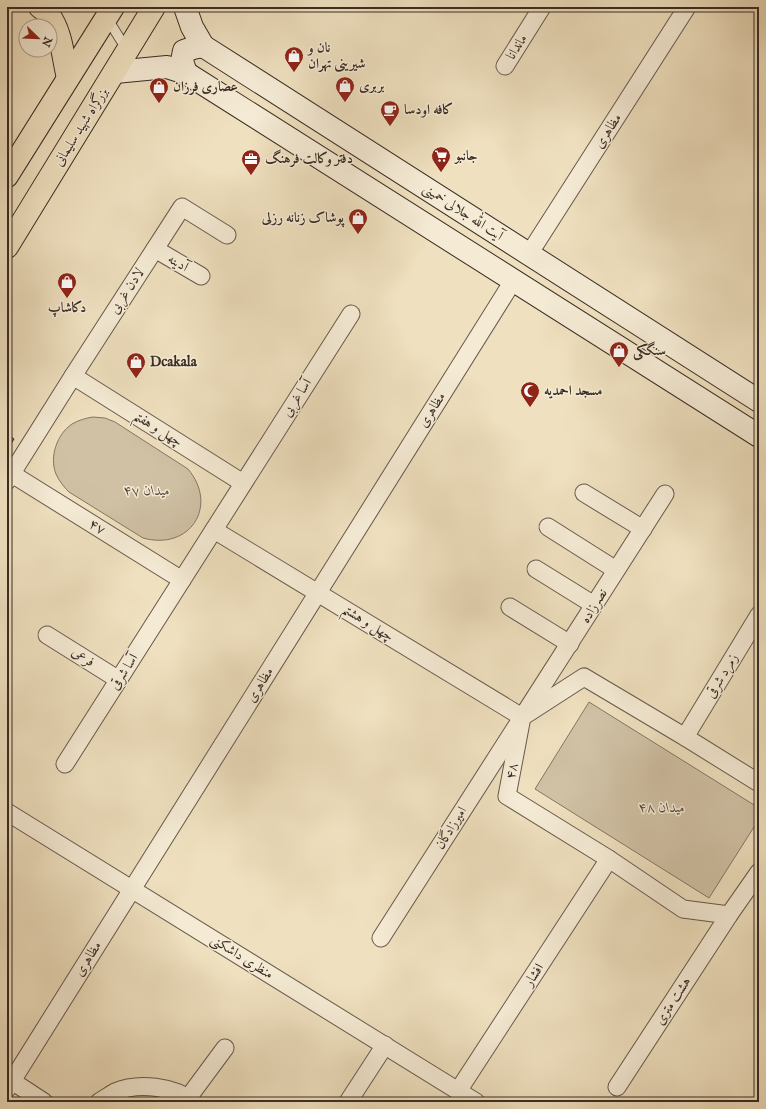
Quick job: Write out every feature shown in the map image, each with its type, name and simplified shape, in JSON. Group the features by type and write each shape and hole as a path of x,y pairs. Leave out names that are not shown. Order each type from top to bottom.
{"main road":[{"name":"بزرگراه شهید سلیمانی","path":"7,247 116,72 154,7"},
{"name":"آيت الله جلالى خمينى","path":"186,7 192,27 203,46 759,401"},
{"path":"7,176 68,78 106,10"},
{"path":"44,11 56,30 63,53 68,78"},
{"path":"186,73 182,61 184,51 203,46"},
{"path":"116,72 167,67 186,73 759,436"},
{"path":"513,281 529,254"}],"street":[{"name":"ماندانا","path":"505,66 542,7"},
{"name":"مظاهری","path":"529,254 687,7"},
{"name":"لادن غربی","path":"9,477 182,207 227,235"},
{"name":"آدینه","path":"155,249 201,276"},
{"name":"مظاهری","path":"9,1085 513,281"},
{"name":"آسا غربی","path":"214,530 351,314"},
{"name":"چهل و هفتم","path":"73,376 243,483"},
{"name":"۴۷","path":"9,477 182,580"},
{"path":"584,493 643,529"},
{"name":"نصرزاده","path":"522,717 666,494"},
{"path":"548,527 616,570"},
{"name":"چهل و هشتم","path":"214,530 522,717"},
{"name":"آسا شرقی","path":"65,764 214,530"},
{"path":"536,570 594,605"},
{"path":"510,606 570,644"},
{"name":"زمرد شرقی","path":"686,737 759,615"},
{"name":"فرعی","path":"48,635 119,680"},
{"path":"522,717 584,677 686,737 759,783"},
{"name":"۴۸","path":"522,717 507,796 609,859 684,909 729,915"},
{"name":"امیرزادگان","path":"381,938 522,717"},
{"name":"منظری داشکنی","path":"7,812 476,1102"},
{"name":"افشار","path":"458,1091 609,859"},
{"path":"729,915 759,872"},
{"name":"هشت متری","path":"617,1087 729,915"},
{"path":"348,1102 385,1045"},
{"path":"99,1102 116,1092 140,1086 165,1088 190,1100 225,1048"},
{"path":"9,1085 44,1102"}],"lane":[{"path":"106,10 128,51"}],"green space":[{"name":"میدان ۴۷","path":"93,417 105,418 115,422 188,469 197,483 201,497 200,511 195,522 186,532 174,538 160,540 143,538 69,492 63,486 57,477 53,460 58,440 72,424 82,419"},
{"name":"میدان ۴۸","path":"589,702 759,808 759,819 709,898 535,789"}],"building":[{"path":"7,434 14,439 9,447 7,445"}],"place":[{"name":"نان و شیرینی تهران","path":"294,73"},
{"name":"بربری","path":"345,103"},
{"name":"عصاری فرزان","path":"159,104"},
{"name":"کافه اودسا","path":"390,127"},
{"name":"جانبو","path":"441,173"},
{"name":"دفتر وکالت فرهنگ","path":"251,176"},
{"name":"پوشاک زنانه رزلی","path":"358,235"},
{"name":"دکاشاپ","path":"67,299"},
{"name":"سنگکی","path":"619,368"},
{"name":"Dcakala","path":"136,379"},
{"name":"مسجد احمدیه","path":"530,408"}]}
